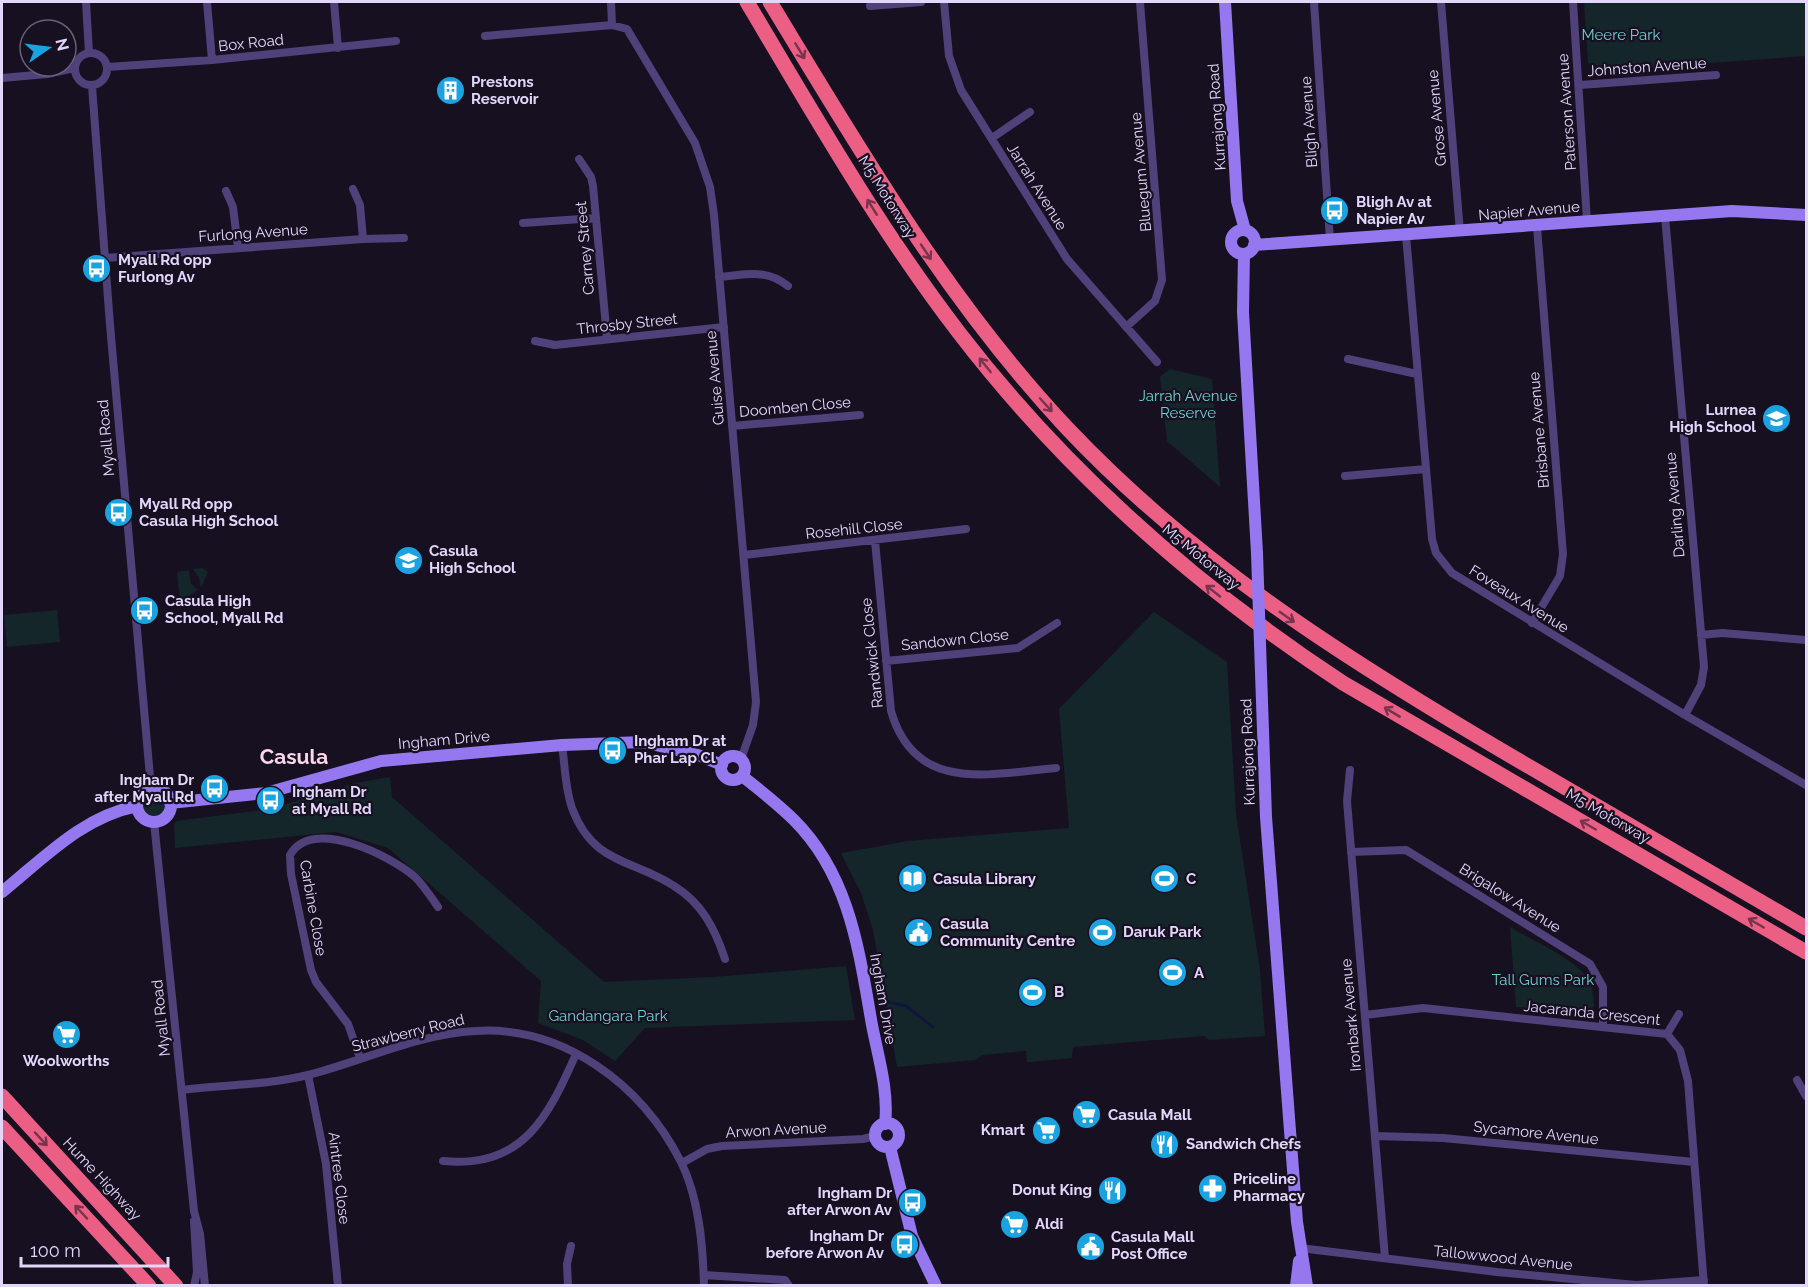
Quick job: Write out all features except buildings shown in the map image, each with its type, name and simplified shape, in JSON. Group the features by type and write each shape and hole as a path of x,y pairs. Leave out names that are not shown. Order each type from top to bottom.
{"highway":[{"name":"M5 Motorway","path":"745,2 894,242 961,336 1037,426 1153,541 1283,644 1343,682 1806,952"},
{"name":"M5 Motorway","path":"770,2 862,153 946,282 1039,397 1150,509 1259,598 1390,685 1806,928"},
{"name":"Hume Highway","path":"2,1096 176,1286"},
{"path":"2,1127 149,1286"}],"street":[{"path":"86,2 89,53"},
{"path":"207,2 212,60"},
{"path":"334,2 338,48"},
{"path":"485,36 612,25 611,2"},
{"path":"870,6 921,2"},
{"name":"Jarrah Avenue","path":"944,2 952,69 962,90 1066,259 1157,362"},
{"name":"Bluegum Avenue","path":"1126,327 1155,301 1160,291 1163,274 1140,2"},
{"name":"Kurrajong Road","path":"1225,2 1237,201 1245,230"},
{"name":"Bligh Avenue","path":"1314,2 1330,240"},
{"name":"Grose Avenue","path":"1441,2 1460,232"},
{"name":"Paterson Avenue","path":"1573,2 1587,221"},
{"name":"Guise Avenue","path":"612,25 620,26 633,36 695,143 711,187 756,702 753,724 741,759"},
{"name":"Box Road","path":"107,67 212,60 396,41"},
{"path":"77,78 92,86 105,78 107,67 103,57 89,53 78,58"},
{"name":"Johnston Avenue","path":"1580,85 1716,75"},
{"path":"2,78 18,77"},
{"name":"Myall Road","path":"92,86 151,788"},
{"path":"992,138 1030,112"},
{"name":"Carney Street","path":"579,159 591,177 606,338"},
{"path":"353,189 360,206 363,239"},
{"path":"226,191 233,207 238,248"},
{"name":"Napier Avenue","path":"1254,245 1741,211 1806,215"},
{"name":"Darling Avenue","path":"1665,216 1704,676 1685,715"},
{"path":"523,223 596,218"},
{"name":"Brisbane Avenue","path":"1532,623 1560,576 1563,554 1536,227"},
{"path":"1245,230 1253,236 1254,245 1249,252 1244,254 1236,251 1231,243 1235,233 1245,230"},
{"name":"Foveaux Avenue","path":"1406,235 1425,469 1432,539 1436,553 1452,573 1685,715 1806,785"},
{"name":"Furlong Avenue","path":"105,258 404,238"},
{"name":"Kurrajong Road","path":"1244,254 1244,312 1257,553 1266,817 1300,1248 1307,1286"},
{"path":"719,277 766,273 775,276 788,286"},
{"name":"Throsby Street","path":"534,341 555,345 724,327"},
{"path":"1348,359 1417,374"},
{"name":"Doomben Close","path":"732,426 860,414"},
{"path":"1346,476 1425,469"},
{"name":"Rosehill Close","path":"744,555 966,529"},
{"name":"Randwick Close","path":"875,541 894,722 907,744 927,763 953,774 969,776 1056,768"},
{"name":"Sandown Close","path":"886,661 1018,648 1057,623"},
{"path":"1701,635 1722,633 1806,640"},
{"name":"Ingham Drive","path":"170,803 266,793 381,761 562,744 644,742 698,755 722,765"},
{"path":"562,744 568,794 573,810 590,838 615,860 662,878 694,901 708,918 726,959"},
{"path":"732,757 741,759 745,769 742,776 729,779 722,772 722,765 732,757"},
{"name":"Ironbark Avenue","path":"1350,770 1346,789 1385,1258"},
{"name":"Ingham Drive","path":"742,776 796,822 830,870 849,908 858,942 883,1084 885,1124"},
{"path":"151,788 164,792 170,803 165,817 154,822 143,817 137,806 139,797 151,788"},
{"path":"2,892 81,827 105,815 137,806"},
{"name":"Myall Road","path":"154,822 194,1211 197,1272 195,1286"},
{"name":"Carbine Close","path":"360,1058 348,1024 316,982 311,970 291,874 290,855 302,843 324,839 341,840 371,849 414,876 438,907"},
{"name":"Brigalow Avenue","path":"1351,852 1406,850 1590,963 1603,987 1603,1026"},
{"name":"Jacaranda Crescent","path":"1365,1014 1423,1008 1666,1034 1680,1050 1688,1081 1704,1283"},
{"path":"1666,1034 1679,1014"},
{"name":"Strawberry Road","path":"182,1090 308,1075 360,1058 474,1031 517,1032 536,1036 596,1064 628,1091 664,1133 682,1163 697,1213 704,1286"},
{"path":"443,1161 460,1163 488,1158 527,1137 548,1112 576,1054"},
{"name":"Aintree Close","path":"308,1075 326,1164 338,1286"},
{"path":"1797,1080 1806,1096"},
{"path":"885,1124 894,1126 898,1134 895,1143 890,1147 880,1145 875,1136 877,1129 885,1124"},
{"name":"Arwon Avenue","path":"682,1163 707,1149 722,1146 863,1139 875,1136"},
{"name":"Sycamore Avenue","path":"1375,1136 1443,1138 1694,1162"},
{"path":"890,1147 912,1236 936,1286"},
{"name":"Myall Road","path":"194,1211 200,1234 205,1286"},
{"path":"568,1286 567,1263 571,1246"},
{"name":"Kurrajong Road","path":"1296,1286 1300,1248"},
{"name":"Tallowwood Avenue","path":"1300,1248 1636,1285 1704,1283"},
{"path":"704,1275 767,1277 785,1280 789,1286"}],"green space":[{"name":"Meere Park","path":"1584,2 1806,2 1806,56 1600,71 1588,63"},
{"name":"Jarrah Avenue Reserve","path":"1170,369 1212,379 1220,487 1167,441 1160,377"},
{"path":"203,568 208,572 201,588 199,578 193,569"},
{"path":"189,570 191,584 198,590 180,601 177,572"},
{"path":"57,610 60,642 7,647 4,615"},
{"path":"1154,612 1227,662 1236,814 1260,970 1265,1036 1209,1040 1204,1036 1073,1047 1072,1058 1030,1062 1027,1062 1026,1051 983,1055 975,1060 897,1067 873,930 861,893 841,853 908,841 1069,828 1059,709"},
{"name":"Gandangara Park","path":"390,777 392,797 604,982 713,977 846,966 855,1020 645,1028 615,1061 583,1040 538,1023 541,981 388,848 336,832 175,848 174,825 176,821 269,809 355,783"},
{"path":"154,793 162,797 166,805 162,813 154,817 146,813 142,805 146,797"},
{"name":"Tall Gums Park","path":"1510,927 1552,950 1582,972 1590,982 1592,992 1594,1006 1588,1013 1516,1007"}],"waterway":[{"path":"883,1001 906,1006 933,1027"}],"place":[{"name":"Prestons Reservoir","path":"450,91"},
{"name":"Bligh Av at Napier Av","path":"1335,211"},
{"name":"Myall Rd opp Furlong Av","path":"97,269"},
{"name":"Lurnea High School","path":"1777,419"},
{"name":"Myall Rd opp Casula High School","path":"118,513"},
{"name":"Casula High School","path":"408,560"},
{"name":"Casula High School, Myall Rd","path":"144,610"},
{"name":"Ingham Dr at Phar Lap Cl","path":"613,750"},
{"name":"Ingham Dr after Myall Rd","path":"215,789"},
{"name":"Ingham Dr at Myall Rd","path":"271,801"},
{"name":"Casula Library","path":"912,879"},
{"name":"C","path":"1165,879"},
{"name":"Daruk Park","path":"1102,932"},
{"name":"Casula Community Centre","path":"919,933"},
{"name":"A","path":"1173,973"},
{"name":"B","path":"1033,992"},
{"name":"Woolworths","path":"66,1034"},
{"name":"Casula Mall","path":"1087,1115"},
{"name":"Kmart","path":"1046,1130"},
{"name":"Sandwich Chefs","path":"1165,1144"},
{"name":"Priceline Pharmacy","path":"1212,1188"},
{"name":"Donut King","path":"1113,1190"},
{"name":"Ingham Dr after Arwon Av","path":"913,1202"},
{"name":"Aldi","path":"1014,1224"},
{"name":"Ingham Dr before Arwon Av","path":"905,1245"},
{"name":"Casula Mall Post Office","path":"1090,1246"}],"district":[{"name":"Casula","path":"294,756"}]}
